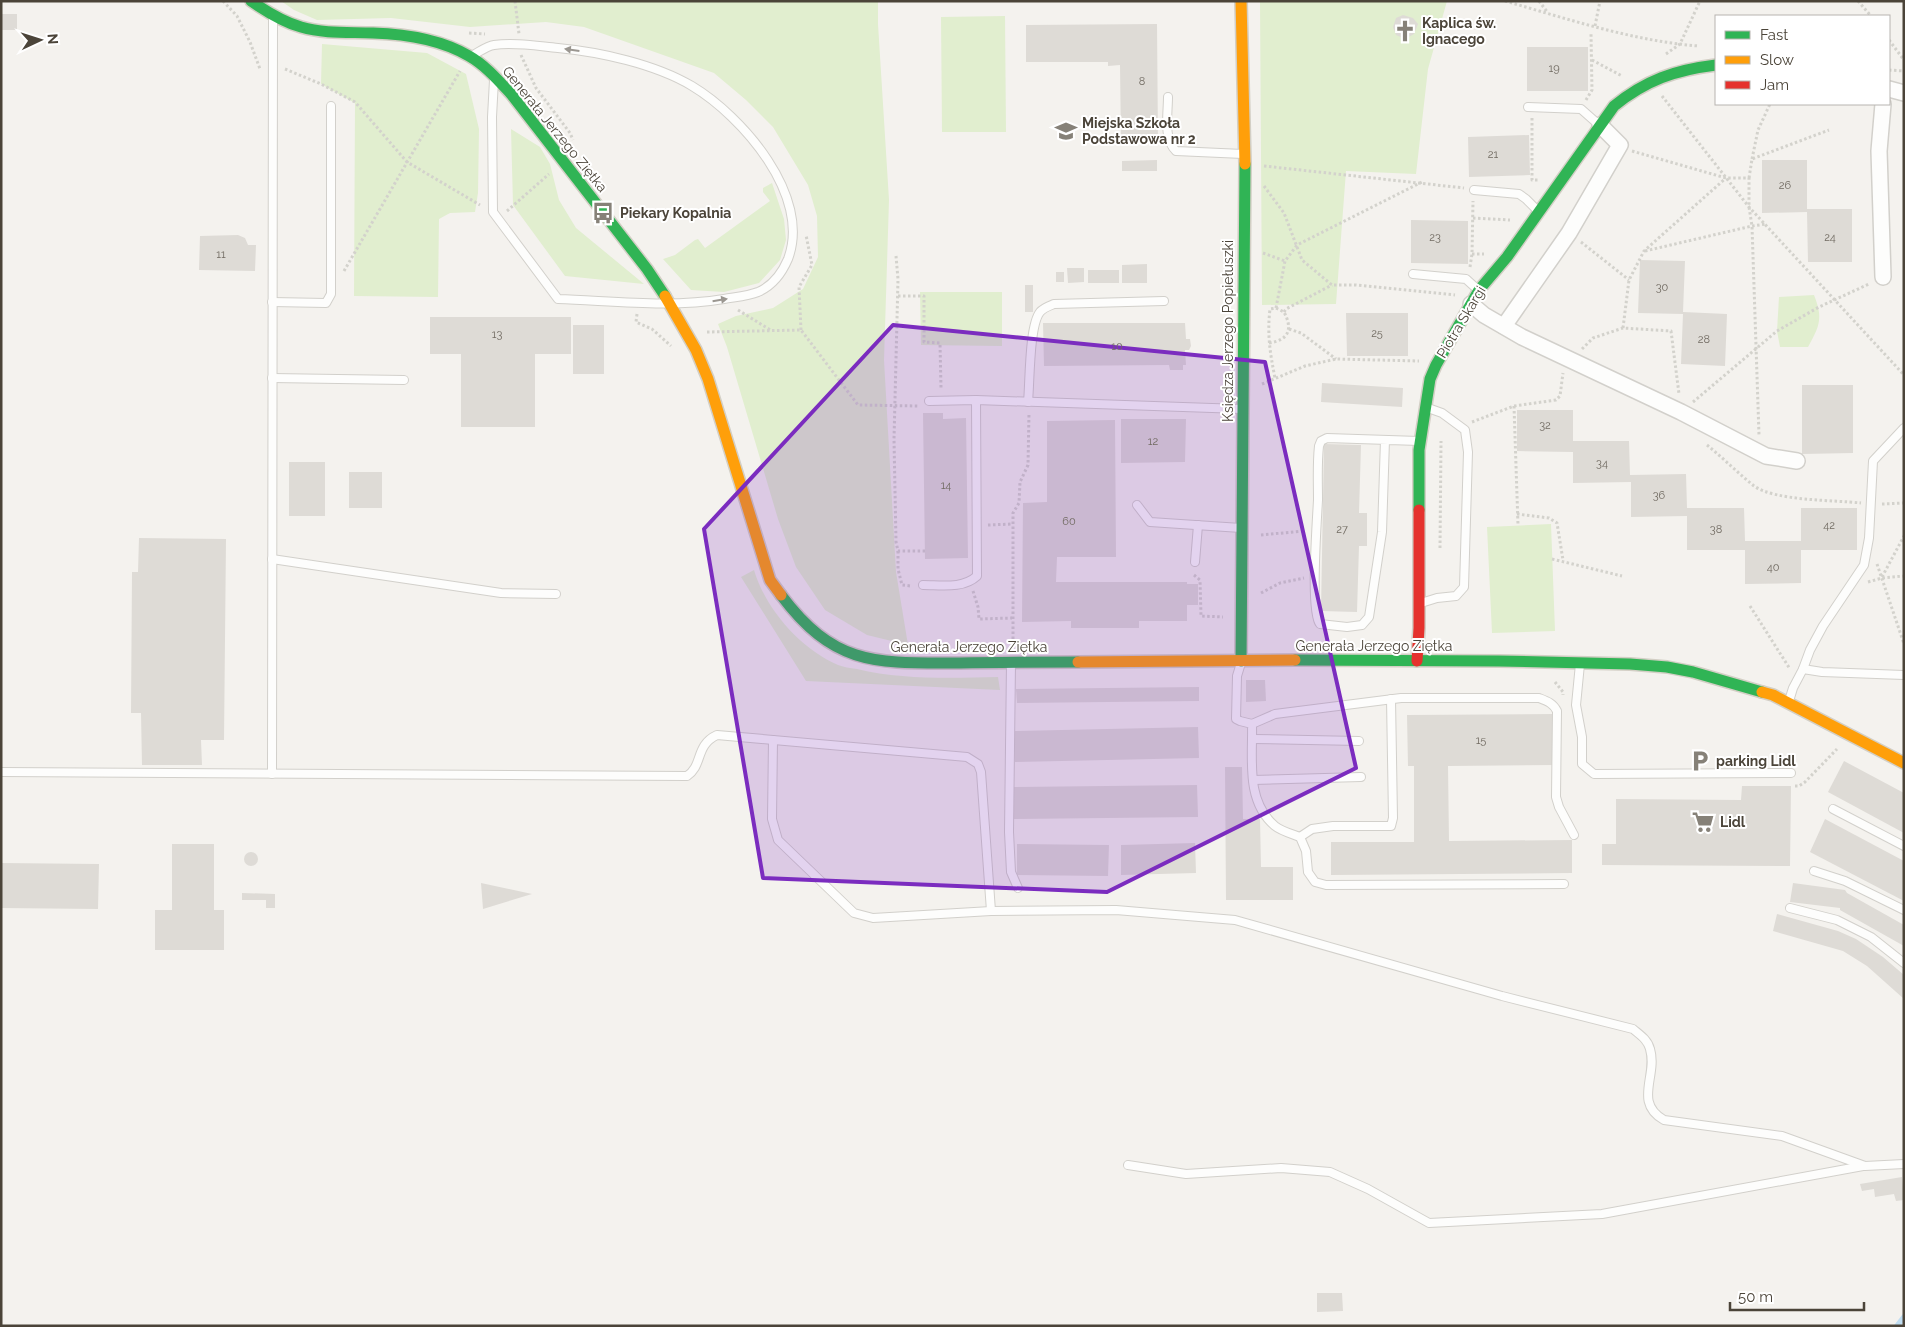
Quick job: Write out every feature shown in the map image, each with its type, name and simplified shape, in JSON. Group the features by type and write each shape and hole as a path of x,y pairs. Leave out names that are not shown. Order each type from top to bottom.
{"street":[{"name":"Generała Jerzego Ziętka","path":"251,1 291,24 309,29 339,33 382,33 419,38 446,45 470,56 494,76 541,131 647,269 671,304 696,350 708,379 770,580 785,603 800,620 838,649 856,656 885,662 1417,661 1630,664 1668,667 1693,672 1773,695 1904,763"},
{"name":"Księdza Jerzego Popiełuszki","path":"1241,1 1245,154 1241,661"},
{"name":"Piotra Skargi","path":"1417,661 1419,492 1421,441 1425,407 1430,379 1467,300 1479,290 1507,257 1614,106 1629,93 1648,81 1681,70 1715,64"},
{"path":"1890,89 1904,93"},
{"path":"1883,105 1879,151 1883,277"},
{"path":"1504,326 1569,233 1620,145 1600,125"},
{"path":"1467,300 1522,337 1681,412 1766,456 1797,461"}],"lane":[{"path":"272,774 274,15"},
{"path":"470,56 492,45 520,45 568,49 620,59 650,68 691,85 726,110 748,134 774,171 782,186 793,229 791,250 784,267 774,282 758,292 703,302 671,304 558,299 493,212 492,117 494,76"},
{"path":"1168,97 1168,140 1171,147 1176,151 1245,154"},
{"path":"272,302 326,303 331,294 331,106"},
{"path":"1530,107 1581,109 1600,125"},
{"path":"1474,190 1518,194 1526,199 1538,212"},
{"path":"1413,274 1466,279 1479,290"},
{"path":"1028,402 1033,335 1036,320 1041,310 1054,304 1164,301"},
{"path":"272,378 404,380"},
{"path":"929,401 976,400 1243,409"},
{"path":"923,585 970,583 977,576 976,400"},
{"path":"1419,604 1437,598 1456,596 1464,587 1468,452 1465,430 1442,413 1425,407"},
{"path":"1789,703 1810,650 1823,626 1864,565 1869,538 1873,461 1904,428"},
{"path":"1385,440 1382,532 1369,617 1362,626 1320,624 1316,612 1315,577 1318,452 1322,441 1327,438 1421,441"},
{"path":"1137,505 1150,522 1241,528"},
{"path":"1195,562 1198,525"},
{"path":"272,559 501,593 556,594"},
{"path":"1241,661 1237,676 1236,719 1240,722 1252,724 1275,714 1391,699 1539,698 1555,706 1558,726 1556,796 1559,807 1574,835"},
{"path":"1011,663 1009,832 1012,872 1018,888"},
{"path":"1580,664 1576,705 1582,737 1582,764 1594,774 1791,773"},
{"path":"1803,669 1822,672 1904,675"},
{"path":"1300,837 1312,828 1391,826 1393,818 1391,699"},
{"path":"1252,724 1253,780 1259,807 1276,827 1300,837 1306,851 1308,872 1316,882 1326,885 1564,884"},
{"path":"1,772 687,776 694,772 701,748 708,739 717,735 967,757 978,764 981,772 991,911"},
{"path":"1253,739 1359,741"},
{"path":"773,740 772,819 778,840 854,914 874,918 991,911 1116,910 1235,920 1502,996 1634,1029 1647,1041 1651,1050 1648,1103 1654,1114 1664,1120 1727,1127 1782,1136 1865,1166"},
{"path":"1253,780 1362,777"},
{"path":"1833,809 1904,846"},
{"path":"1814,871 1845,881 1904,910"},
{"path":"1790,908 1837,920 1871,937 1904,963"},
{"path":"1128,1165 1186,1174 1281,1168 1330,1172 1368,1188 1428,1223 1602,1214 1865,1166 1904,1164"}],"path":[{"path":"223,1 237,16 250,42 260,70 283,68 321,84 355,102 407,162 493,212"},
{"path":"515,1 521,58 536,88 570,133 574,142"},
{"path":"1505,1 1595,26 1680,44 1705,46"},
{"path":"1539,1 1548,13"},
{"path":"1595,26 1600,1"},
{"path":"1680,44 1700,1"},
{"path":"1858,1 1869,15"},
{"path":"461,32 495,34"},
{"path":"511,34 525,35"},
{"path":"1581,109 1592,90 1591,34"},
{"path":"1890,41 1904,60"},
{"path":"331,294 470,56"},
{"path":"1591,60 1628,79"},
{"path":"1890,70 1904,71"},
{"path":"1648,81 1749,206 1904,375"},
{"path":"1759,439 1749,178 1758,130 1770,105"},
{"path":"1530,107 1532,180 1544,181"},
{"path":"1752,159 1829,130"},
{"path":"1620,145 1640,154 1726,178 1749,178"},
{"path":"1258,166 1422,182 1474,190 1472,254 1469,271"},
{"path":"1623,328 1629,280 1644,251 1726,178"},
{"path":"1276,308 1285,261 1297,245 1422,182"},
{"path":"1263,185 1284,213 1302,260 1332,285"},
{"path":"1473,218 1518,221"},
{"path":"1644,251 1766,224"},
{"path":"805,230 812,265 799,287 801,330 858,405 921,406 929,401"},
{"path":"1569,233 1629,280"},
{"path":"1258,251 1285,261"},
{"path":"896,256 898,296 895,406 895,527 898,569 902,585 923,585"},
{"path":"1681,412 1776,330 1883,277"},
{"path":"1284,312 1286,309 1332,285 1356,285 1467,300"},
{"path":"898,296 924,296 924,342 940,342 941,401"},
{"path":"1269,343 1282,339 1289,329 1284,312 1276,308 1270,308 1267,327 1269,343 1276,378"},
{"path":"730,310 737,310 772,330"},
{"path":"1465,430 1470,423 1514,406 1556,400 1560,396 1564,370 1571,360 1593,338 1623,328 1671,331 1681,412"},
{"path":"1289,329 1301,333 1336,359"},
{"path":"701,332 801,330"},
{"path":"1258,377 1258,386 1305,366 1336,359 1424,361"},
{"path":"1013,649 1013,513 1019,503 1020,482 1028,465 1028,402"},
{"path":"1514,406 1518,525"},
{"path":"1879,513 1880,504 1904,503"},
{"path":"1517,514 1554,520 1557,523 1563,560"},
{"path":"978,525 1013,524"},
{"path":"1258,535 1317,530"},
{"path":"1882,578 1904,536"},
{"path":"898,551 925,551"},
{"path":"1552,559 1563,560 1622,576"},
{"path":"1877,562 1904,644"},
{"path":"1882,578 1904,576"},
{"path":"1256,596 1280,583 1315,577"},
{"path":"970,583 978,607 979,619 1012,618"},
{"path":"1750,606 1797,681"},
{"path":"1793,786 1799,786 1805,782 1837,749"}],"highlighted area":[{"path":"893,325 1265,362 1356,768 1107,892 763,878 704,529"}],"green space":[{"path":"281,1 878,1 889,200 884,360 896,572 908,645 867,635 825,610 796,567 778,519 727,347 718,324 736,316 773,308 803,289 818,257 817,216 808,185 773,127 746,100 714,73 584,27 546,22 470,27 391,18 317,20 294,10"},
{"path":"1260,1 1447,1 1428,69 1416,174 1346,171 1336,304 1262,305"},
{"path":"1005,16 1006,132 942,132 941,17"},
{"path":"322,44 427,53 466,74 479,129 478,193 475,212 450,213 439,219 438,297 354,296 355,103 321,84"},
{"path":"511,129 540,147 550,164 559,200 576,228 644,284 565,276 513,205"},
{"path":"772,183 784,219 786,240 780,260 759,283 724,292 691,290 663,259 675,255 698,239 705,248 770,201 763,192 763,188"},
{"path":"920,292 1002,292 1002,346 921,345"},
{"path":"1814,295 1819,310 1819,321 1808,347 1780,347 1777,331 1779,297"},
{"path":"1551,524 1555,631 1492,633 1487,527"},
{"path":"754,570 766,599 786,626 810,649 838,665 874,673 909,677 998,677 1000,690 806,681 741,577"}],"building":[{"path":"1,14 17,14 17,30 1,30"},
{"name":"Kaplica św. Ignacego","path":"1403,15 1413,18 1418,24 1414,34 1405,39 1396,35 1393,27 1396,18"},
{"path":"1157,24 1158,143 1121,143 1120,65 1108,66 1108,62 1026,62 1026,25"},
{"path":"1527,47 1588,47 1588,91 1527,91"},
{"path":"1529,135 1530,175 1469,177 1468,137"},
{"path":"1157,160 1157,171 1122,171 1122,161"},
{"path":"1762,160 1807,160 1807,209 1852,209 1852,262 1808,262 1807,212 1762,213"},
{"path":"1411,220 1468,221 1468,264 1411,263"},
{"path":"238,235 245,238 248,245 256,245 255,271 199,270 200,236"},
{"path":"1640,260 1685,261 1683,312 1727,314 1725,366 1681,364 1683,314 1638,313"},
{"path":"1147,264 1147,283 1122,283 1122,265"},
{"path":"1067,268 1084,268 1084,282 1068,283"},
{"path":"1088,270 1119,270 1119,283 1088,283"},
{"path":"1056,272 1064,272 1064,282 1056,282"},
{"path":"1025,285 1033,285 1033,312 1025,312"},
{"path":"1346,313 1408,313 1408,356 1347,356"},
{"path":"430,317 571,317 571,354 535,354 535,427 461,427 461,354 430,354"},
{"path":"1043,323 1185,323 1186,339 1190,339 1191,346 1189,350 1185,350 1186,365 1183,365 1183,370 1170,370 1169,365 1044,366"},
{"path":"573,325 604,325 604,374 573,374"},
{"path":"1322,383 1403,388 1402,407 1321,402"},
{"path":"1802,385 1853,385 1853,453 1802,454"},
{"path":"1517,410 1573,410 1573,441 1629,441 1630,475 1686,474 1687,508 1744,508 1745,541 1801,541 1801,508 1857,508 1857,550 1801,550 1801,583 1745,584 1745,550 1687,550 1687,516 1631,517 1631,482 1573,483 1573,452 1517,451"},
{"path":"923,413 943,413 943,419 966,418 968,558 925,559"},
{"path":"1121,419 1186,419 1185,462 1121,463"},
{"path":"1115,420 1116,557 1057,557 1056,582 1187,582 1187,584 1198,584 1198,605 1187,605 1187,621 1139,621 1139,628 1071,628 1071,621 1022,622 1023,503 1047,502 1047,421"},
{"path":"1324,444 1361,445 1359,513 1367,513 1367,546 1359,546 1357,612 1321,611"},
{"path":"289,462 325,462 325,516 289,516"},
{"path":"349,472 382,472 382,508 349,508"},
{"path":"139,538 226,539 224,740 201,740 202,765 142,765 141,713 131,713 132,572 138,572"},
{"path":"1246,680 1265,680 1266,701 1246,702"},
{"path":"1199,687 1199,701 1017,703 1016,689"},
{"path":"1553,714 1554,765 1448,766 1449,841 1572,840 1572,873 1331,875 1331,842 1414,842 1414,766 1408,766 1407,715"},
{"path":"1198,727 1199,758 1015,762 1014,731"},
{"path":"1844,761 1904,793 1904,833 1828,792"},
{"path":"1225,767 1242,767 1243,819 1260,819 1261,867 1293,867 1293,900 1226,900"},
{"path":"1197,785 1198,817 1014,819 1014,787"},
{"name":"Lidl","path":"1742,786 1791,786 1790,866 1602,865 1602,844 1616,844 1616,799 1741,800"},
{"path":"1825,819 1904,861 1904,901 1810,852"},
{"path":"1195,843 1196,873 1121,875 1121,845"},
{"path":"172,844 214,844 214,910 224,910 224,950 155,950 155,910 172,910"},
{"path":"1017,844 1109,845 1108,876 1017,875"},
{"path":"251,852 256,854 258,859 256,864 251,866 246,864 244,859 246,854"},
{"path":"1,863 99,864 98,909 1,908"},
{"path":"481,883 532,894 483,909"},
{"path":"1793,883 1845,890 1847,893 1904,925 1904,946 1840,910 1840,908 1790,902"},
{"path":"242,893 275,894 275,908 266,908 266,900 242,900"},
{"path":"1777,914 1838,931 1856,939 1883,957 1904,975 1904,999 1867,966 1843,951 1773,931"},
{"path":"1902,1177 1904,1200 1896,1201 1894,1194 1875,1197 1874,1189 1862,1191 1860,1184"},
{"path":"1317,1293 1342,1293 1343,1311 1317,1312"}],"waterway":[{"path":"1897,1326 1904,1317"}],"traffic: fast":[{"path":"251,1 275,16 301,27 328,32 385,34 422,38 446,45 475,60 491,73 511,94 647,269 665,296"},
{"path":"1419,510 1419,450 1430,379 1479,290 1507,257 1614,106 1638,89 1674,73 1715,65"},
{"path":"1241,661 1245,164"},
{"path":"781,595 801,619 820,636 839,648 860,656 905,662 1078,662"},
{"path":"1295,660 1630,664 1667,667 1693,672 1762,692"}],"traffic: slow":[{"path":"1241,1 1245,164"},
{"path":"665,296 696,350 708,379 770,580 781,595"},
{"path":"1078,662 1295,660"},
{"path":"1762,692 1773,695 1904,763"}],"traffic: jam":[{"path":"1417,661 1419,628 1419,510"}],"place":[{"name":"Kaplica św. Ignacego","path":"1405,31"},
{"name":"Miejska Szkoła Podstawowa nr 2","path":"1066,131"},
{"name":"Piekary Kopalnia","path":"603,213"},
{"name":"parking Lidl","path":"1700,761"},
{"name":"Lidl","path":"1703,822"}]}
